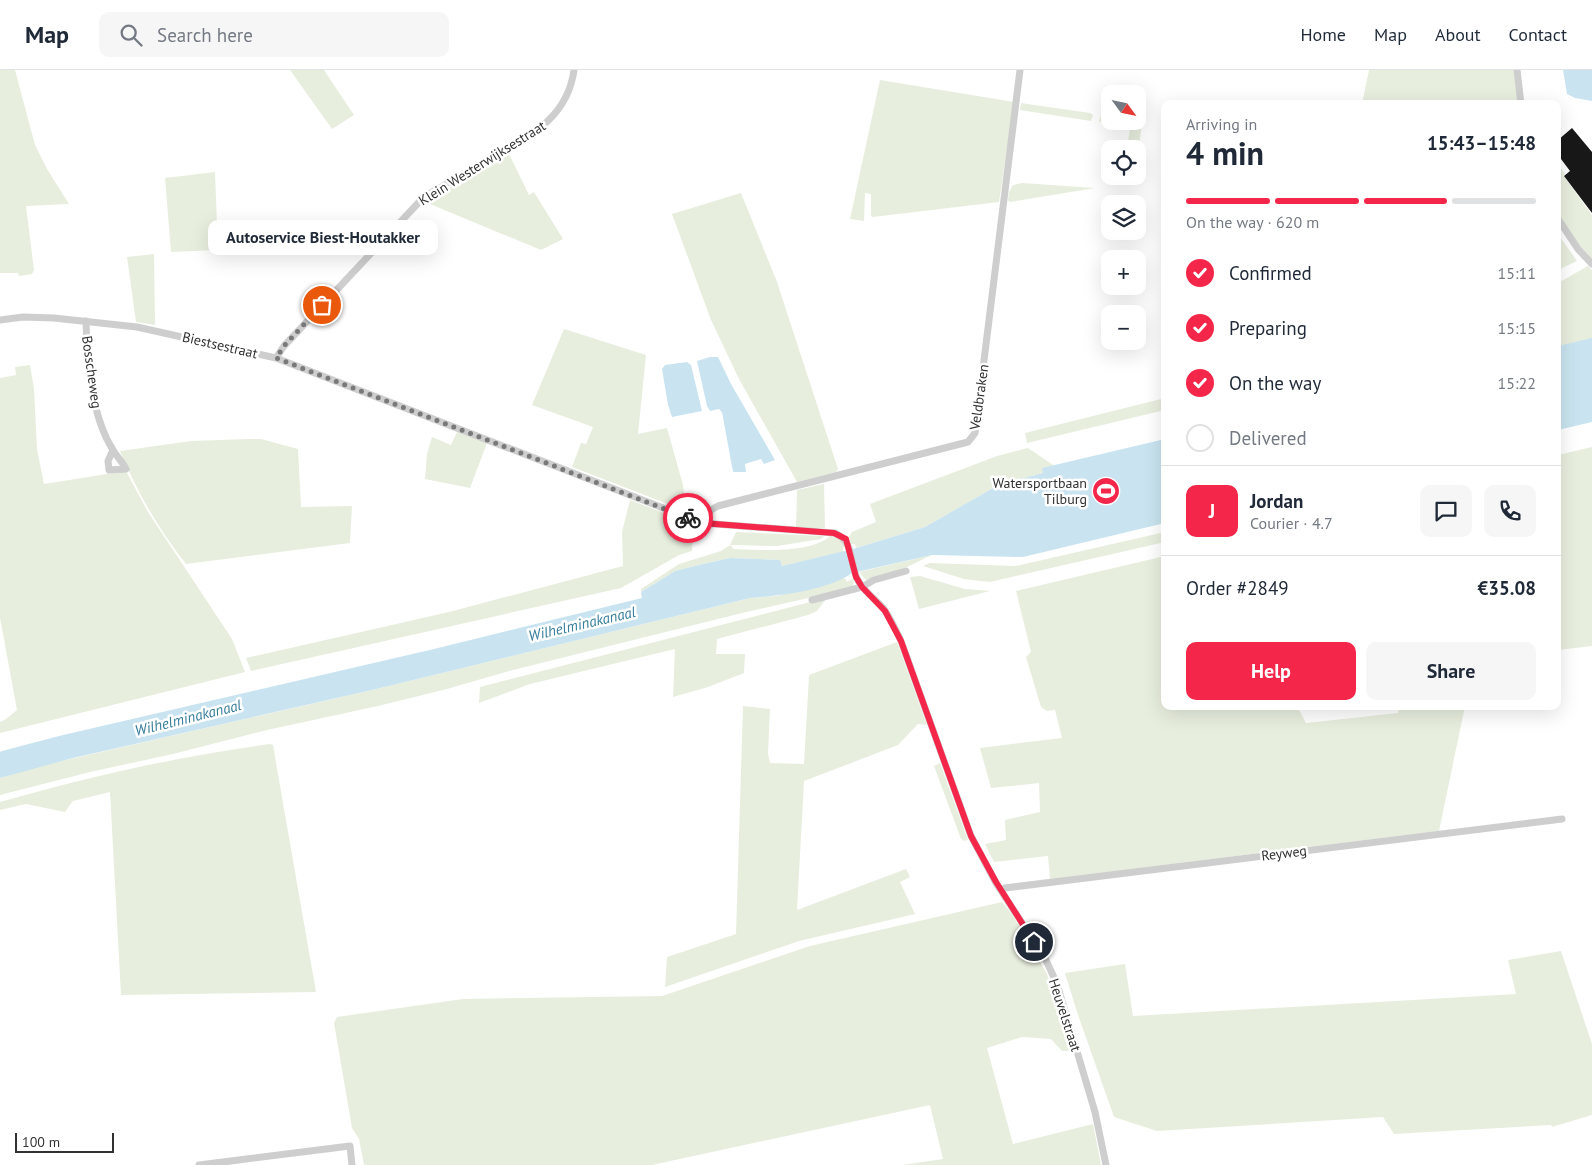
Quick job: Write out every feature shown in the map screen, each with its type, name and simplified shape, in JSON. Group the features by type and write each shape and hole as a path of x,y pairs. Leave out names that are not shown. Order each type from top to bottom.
{"street":[{"name":"Klein Westerwijksestraat","path":"276,358 284,346 420,200 531,136 547,124 567,96 574,70"},
{"name":"Veldbraken","path":"702,523 711,510 718,506 968,442 972,438 975,433 1020,70"},
{"path":"1517,70 1521,100"},
{"path":"1561,224 1578,249 1592,264"},
{"name":"Biestsestraat","path":"0,320 38,317 137,327 276,358 420,412 702,523 834,533 842,536 849,545 856,577 862,587 885,611 894,627"},
{"name":"Bosscheweg","path":"86,321 92,390 98,416 113,450"},
{"path":"812,600 862,587 874,580 906,571"},
{"name":"Heuvelstraat","path":"894,627 971,836 996,882 1045,958 1057,984 1095,1112 1106,1165"},
{"name":"Reyweg","path":"1005,888 1562,819"},
{"path":"199,1165 350,1146 352,1165"}],"green space":[{"path":"0,70 15,70 35,145 47,169 69,204 26,206 34,270 32,274 19,276 18,273 0,273"},
{"path":"290,70 324,70 354,115 332,129"},
{"path":"1369,70 1515,70 1519,100 1363,100"},
{"path":"880,80 1014,102 999,202 873,217 871,216 871,194 865,193 864,221 850,219"},
{"path":"1021,103 1093,115 1091,121 1020,110"},
{"path":"1130,130 1141,130 1140,140 1128,140"},
{"path":"509,154 529,195 534,192 563,239 541,250 425,202"},
{"path":"1561,168 1565,174 1563,175 1592,215 1592,259 1569,234 1561,219"},
{"path":"215,172 218,250 171,252 165,178"},
{"path":"1022,183 1095,188 1010,202 1008,200 1009,192 1013,185"},
{"path":"741,193 777,282 838,469 836,472 797,482 739,379 711,320 672,214"},
{"path":"1561,238 1577,261 1561,269"},
{"path":"154,254 155,325 136,322 127,257"},
{"path":"1588,266 1592,270 1592,340 1561,347 1561,281"},
{"path":"564,329 646,355 638,434 667,428 683,485 686,511 572,467 581,443 586,444 593,427 532,405"},
{"path":"30,365 34,389 37,449 44,484 126,471 148,512 232,639 245,672 0,733 0,722 17,710 0,618 0,378 16,375 15,367"},
{"path":"1161,399 1161,411 1027,443 1025,433"},
{"path":"457,432 487,443 470,488 425,479 427,454 432,437 451,445"},
{"path":"261,439 298,449 301,507 352,506 350,543 186,564 149,510 120,451 191,441"},
{"path":"1592,447 1592,646 1561,650 1561,454"},
{"path":"1028,448 1059,469 1000,484 925,527 856,548 855,544 851,544 849,537 852,532 876,522 870,504 997,456"},
{"path":"824,484 825,528 796,528 797,490"},
{"path":"630,500 693,524 692,551 679,555 621,588 251,671 246,658 449,612 623,566 622,532"},
{"path":"736,532 824,536 821,539 777,546 730,545"},
{"path":"1161,533 1161,543 990,582 964,579 923,566 930,563 1016,566"},
{"path":"831,535 837,536 846,546 843,548 843,552 782,566 780,560 730,558 675,571 641,592 641,589 679,564 721,551 730,545 734,549 785,550 812,545 823,541"},
{"path":"932,555 875,579 866,580 859,572"},
{"path":"1161,557 1161,710 1299,710 1306,723 1398,713 1398,710 1464,710 1439,831 1050,879 1048,856 994,862 985,844 1006,840 1005,820 1040,812 1039,783 991,788 980,748 1062,738 1055,710 1047,711 1041,707 1026,657 1031,652 1016,591"},
{"path":"920,576 965,589 990,591 919,609 910,577"},
{"path":"845,578 847,582 854,578 853,586 844,590 742,613 509,671 378,706 267,730 0,795 0,778 31,768 372,690 750,598 777,596"},
{"path":"826,599 817,611 808,615 717,639 716,654 745,654 744,673 708,687 673,697 675,649 530,684 479,703 480,687"},
{"path":"897,642 927,725 918,724 898,745 804,781 797,910 906,869 910,877 900,882 915,914 799,941 665,987 667,957 736,934 743,706 770,709 768,754 770,763 804,764 809,675"},
{"path":"273,745 316,992 121,995 110,792 73,801 65,812 26,804 0,810 0,802 134,768"},
{"path":"940,763 968,840 964,841 961,839 934,766"},
{"path":"1002,902 1012,914 1047,974 1072,1051 1062,1051 1051,1039 1022,1037 987,1048 1013,1144 1093,1124 1101,1165 902,1165 943,1159 930,1105 652,1165 364,1165 359,1139 352,1128 334,1023 337,1017 463,999 662,996 810,946"},
{"path":"1561,951 1592,1044 1592,1115 1552,1127 1551,1125 1394,1134 1383,1117 1157,1131 1114,1117 1065,973 1125,964 1133,1016 1516,994 1508,960"}],"water":[{"path":"1563,70 1592,70 1592,101 1575,98 1567,94"},
{"path":"1592,338 1592,422 1561,429 1561,345"},
{"path":"718,357 731,384 775,460 764,464 761,459 745,464 746,472 733,472 722,412 719,409 710,411 707,406 697,361"},
{"path":"687,362 691,365 702,411 672,417 662,369 665,365"},
{"name":"Wilhelminakanaal","path":"1161,440 1161,524 1023,557 932,555 852,573 842,579 817,588 789,594 750,598 372,690 73,758 0,778 0,752 2,751 642,598 641,592 675,571 699,565 730,558 780,560 782,566 853,549 925,527 1000,484 1043,473 1042,468"}],"building":[{"path":"1572,128 1592,152 1592,213 1564,176 1570,171 1561,159 1561,137"}],"way so far":[{"path":"322,305 278,352 276,358 420,412 688,518"}],"place":[{"name":"Autoservice Biest-Houtakker","path":"322,305"},
{"name":"Watersportbaan Tilburg","path":"1106,491"}],"route":[{"path":"688,518 702,523 834,533 846,539 856,577 862,587 885,611 901,641 971,836 996,882 1034,942"}]}
